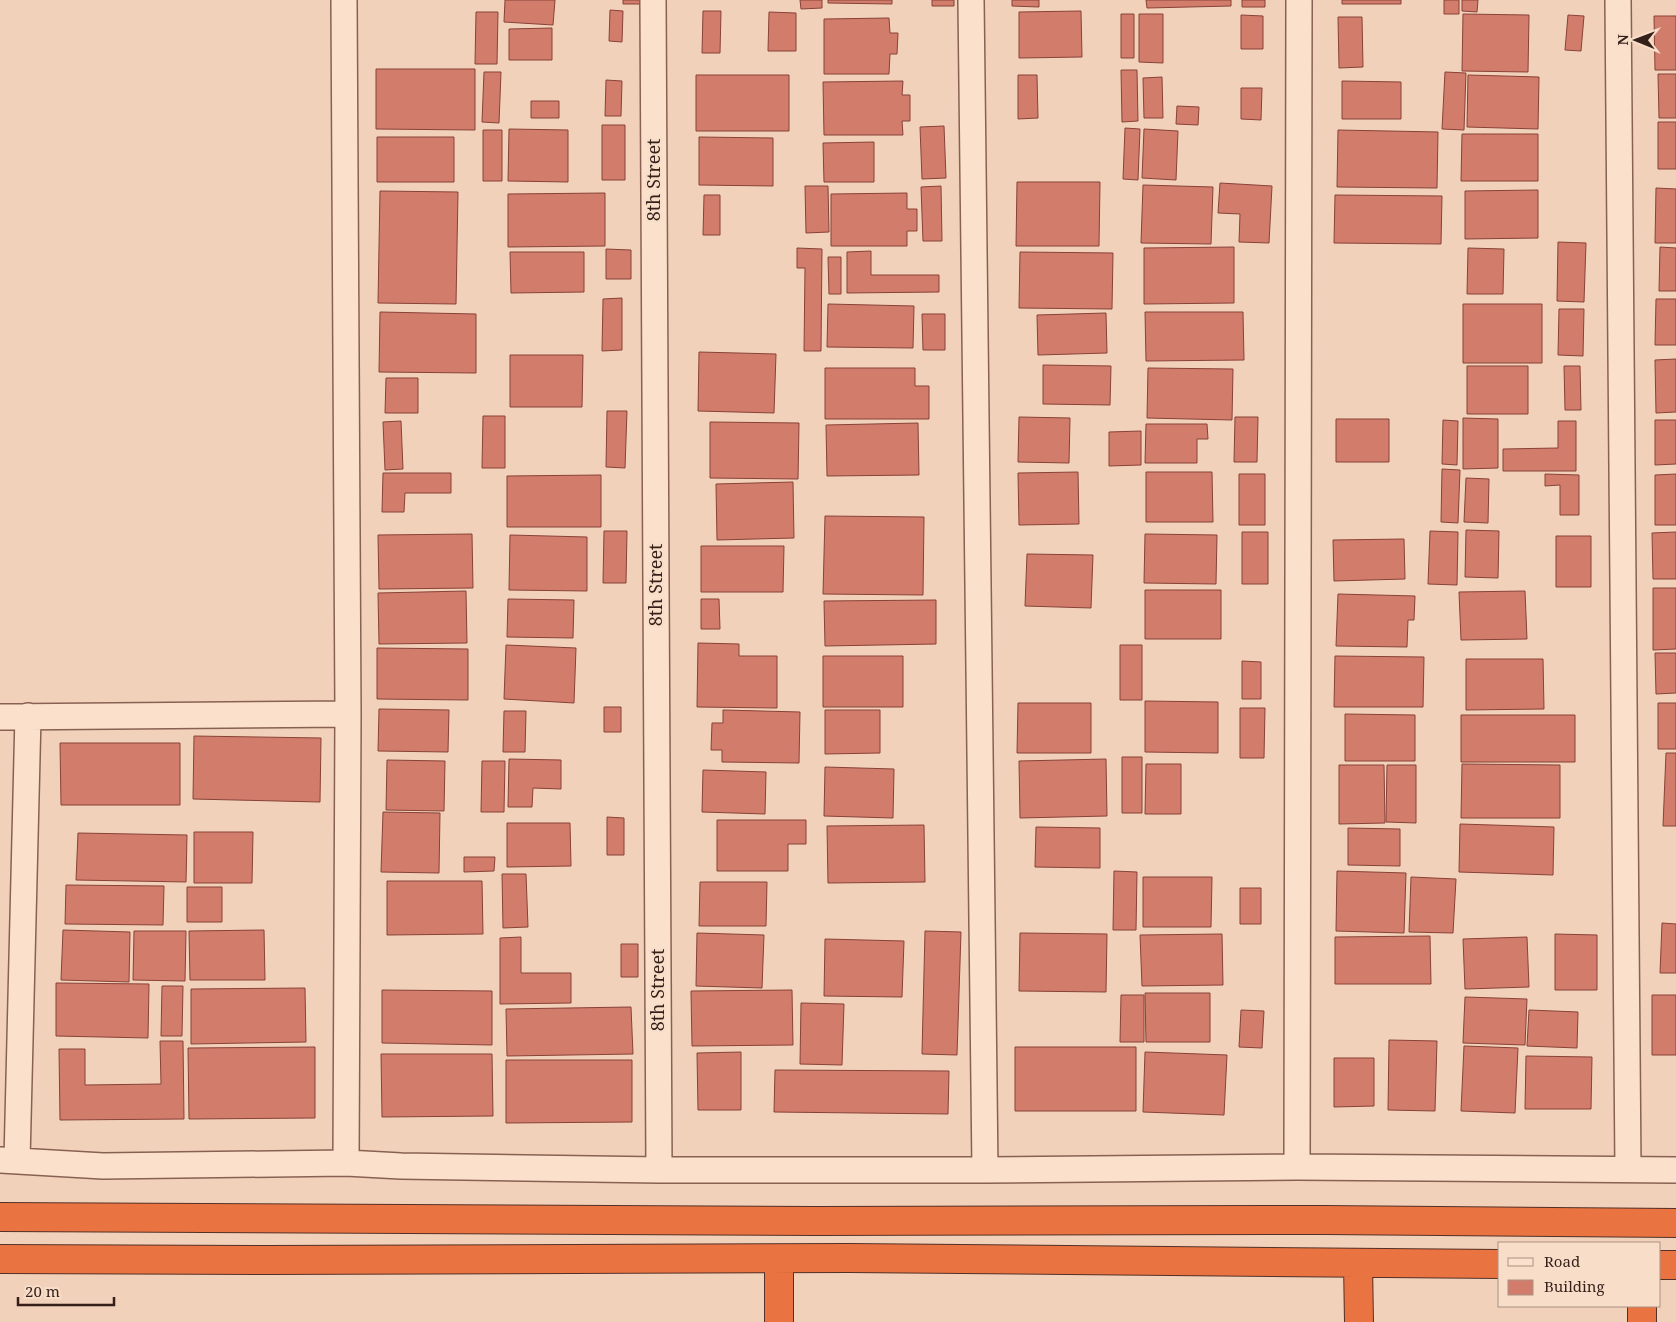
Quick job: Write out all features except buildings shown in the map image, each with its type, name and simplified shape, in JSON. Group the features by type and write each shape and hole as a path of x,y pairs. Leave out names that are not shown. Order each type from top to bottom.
{"highway":[{"path":"0,1217 1324,1220 1676,1223"},
{"path":"0,1259 779,1259 1498,1264"},
{"path":"779,1259 779,1322"},
{"path":"1358,1263 1359,1322"},
{"path":"1661,1265 1676,1265"},
{"path":"1642,1307 1642,1322"}],"street":[{"path":"344,0 348,714 346,1162"},
{"name":"8th Street","path":"653,0 659,1170"},
{"path":"971,0 985,1170"},
{"path":"1297,1167 1299,0"},
{"path":"1618,0 1628,1169"},
{"path":"0,717 348,714"},
{"path":"28,716 8,1160 103,1166 346,1162 401,1166 659,1170 985,1170 1297,1167 1676,1170"}]}
